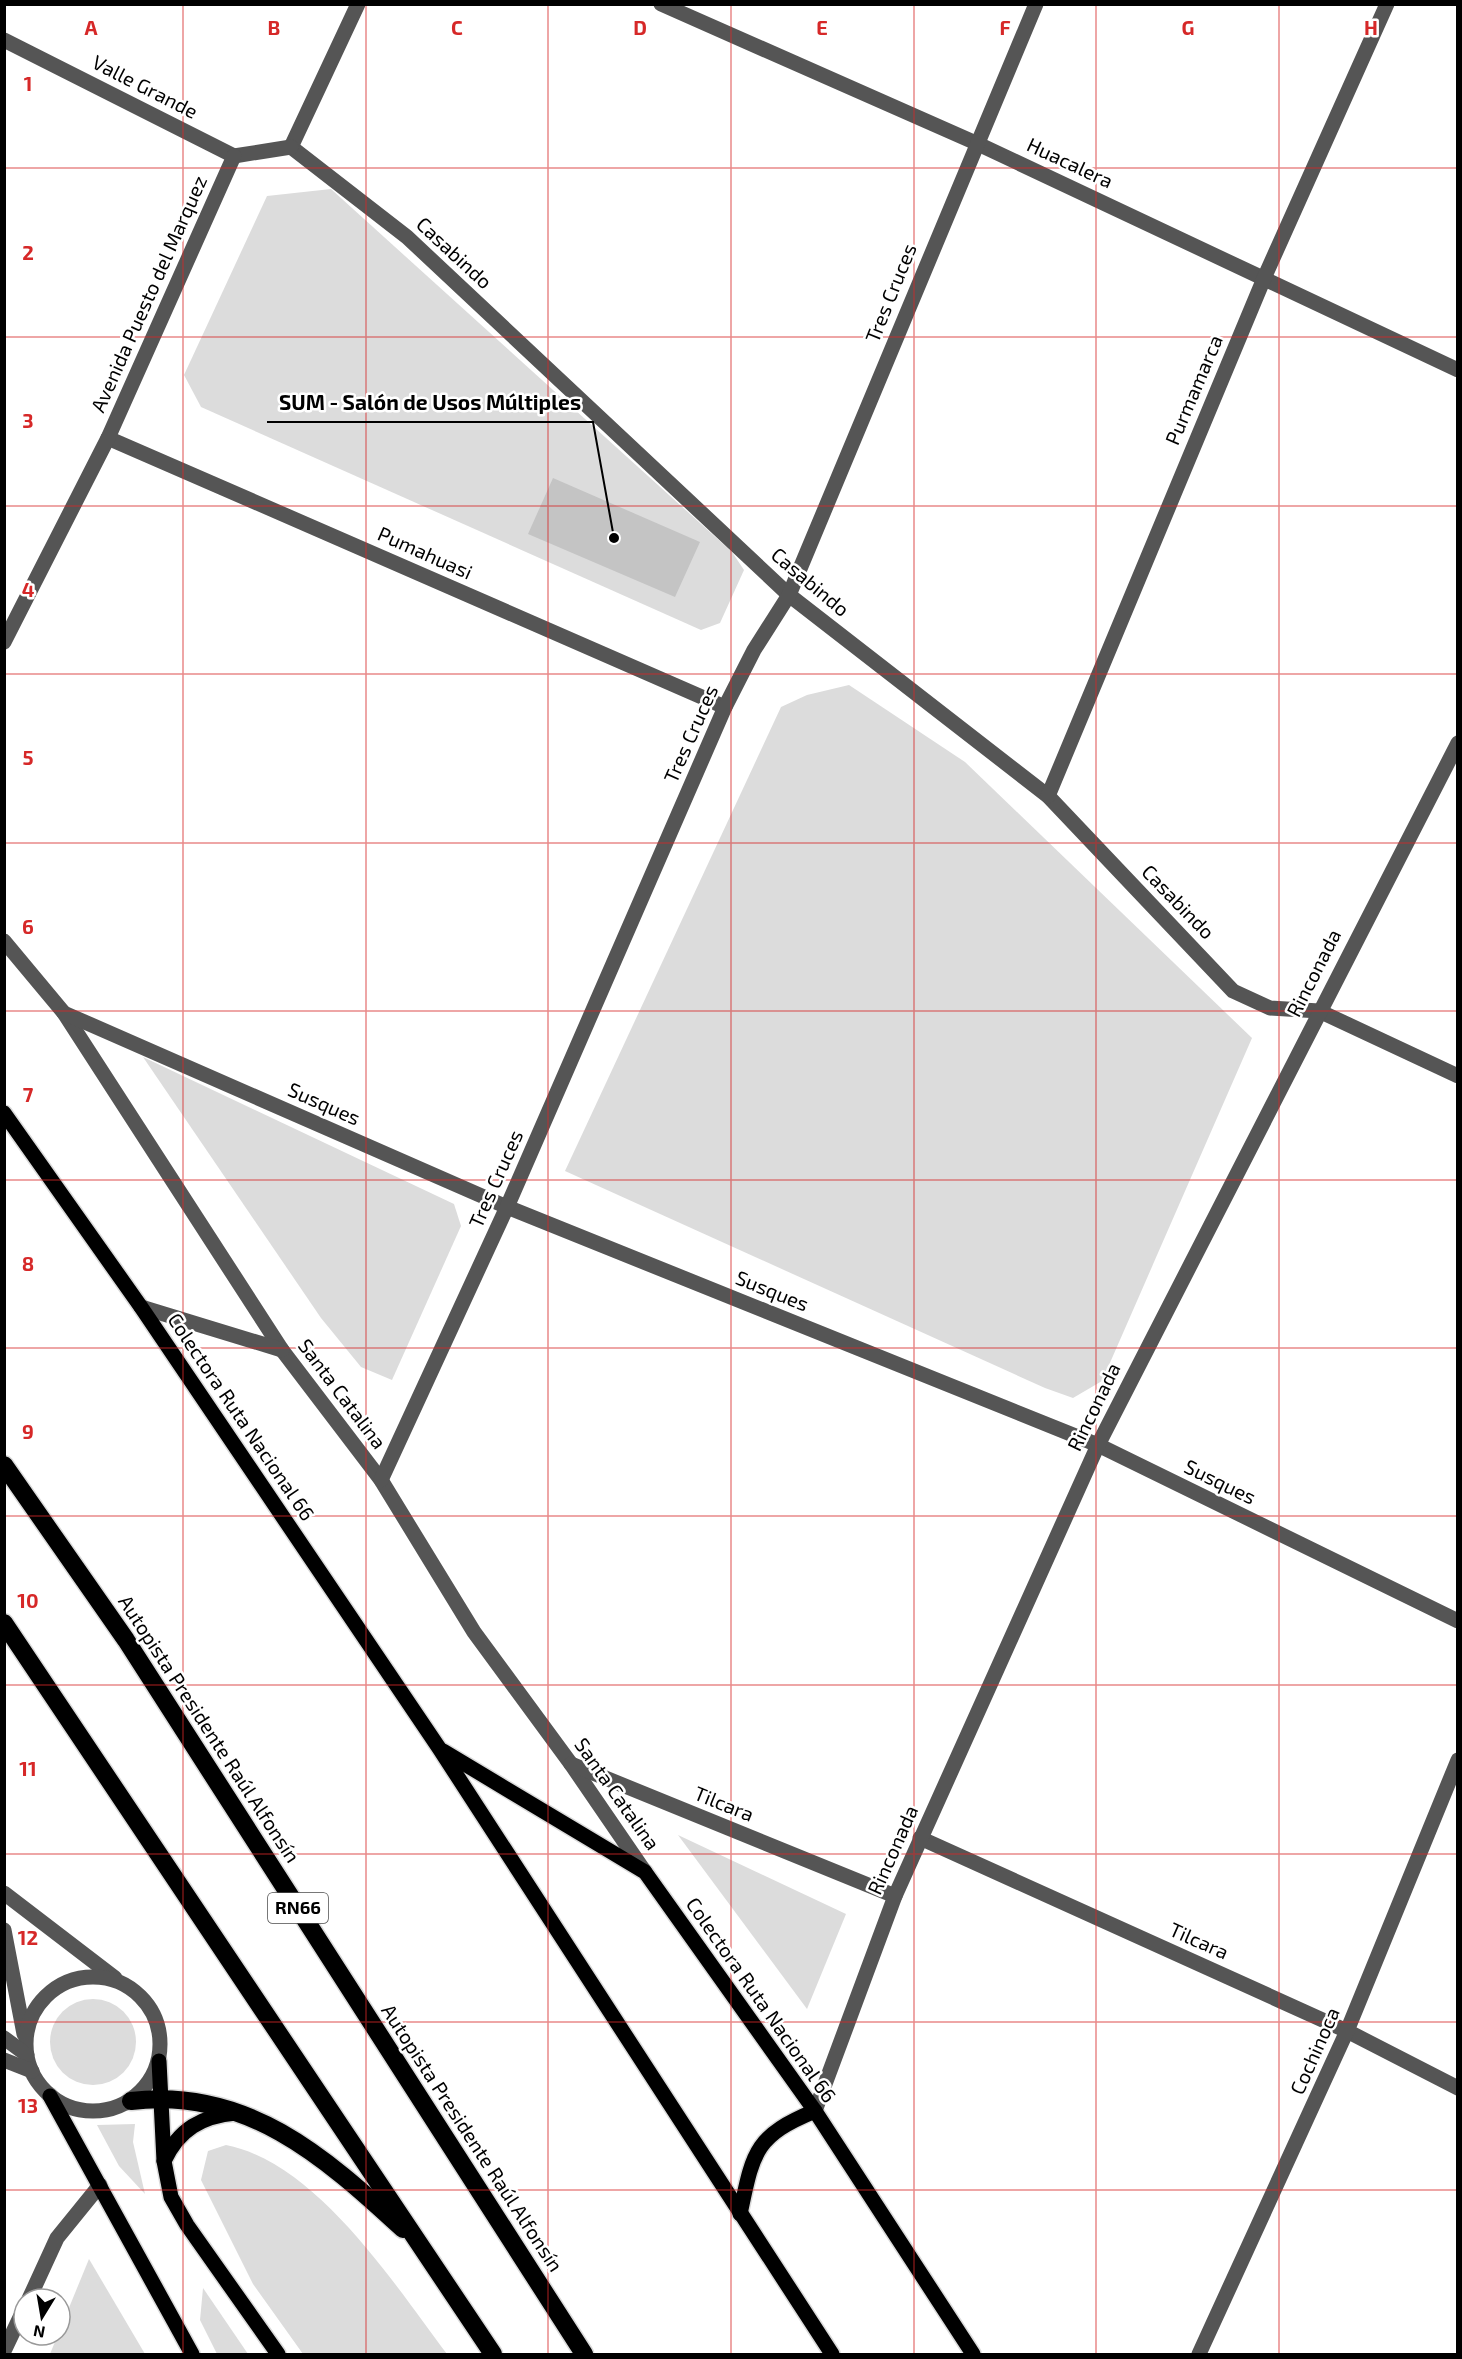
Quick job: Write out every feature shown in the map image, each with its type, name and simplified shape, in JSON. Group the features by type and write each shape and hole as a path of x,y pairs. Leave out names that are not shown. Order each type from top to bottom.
{"highway":[{"name":"Autopista Presidente Raúl Alfonsín","path":"4,1465 126,1640 584,2355"},
{"path":"4,1623 493,2355"},
{"path":"131,2101 160,2097 185,2098 239,2113 293,2138 348,2178 425,2250"}],"main road":[{"name":"Colectora Ruta Nacional 66","path":"4,1113 141,1307 439,1748 832,2355"},
{"name":"Colectora Ruta Nacional 66","path":"439,1748 645,1872 815,2111 973,2355"},
{"path":"159,2061 164,2161 171,2197 187,2225 278,2355"},
{"path":"50,2096 192,2355"},
{"path":"740,2214 759,2147 782,2125 815,2111"},
{"path":"164,2161 172,2144 184,2130 201,2120 239,2113"}],"street":[{"path":"234,156 291,147 358,4"},
{"name":"Huacalera","path":"661,4 976,143 1264,276 1458,370"},
{"name":"Tres Cruces","path":"381,1480 507,1207 725,707 754,650 789,595 1036,4"},
{"name":"Purmamarca","path":"1048,796 1264,276 1387,4"},
{"name":"Valle Grande","path":"4,40 234,156"},
{"name":"Casabindo","path":"291,147 407,237 789,595 1048,796 1233,991 1270,1008 1318,1011"},
{"name":"Avenida Puesto del Marquez","path":"4,642 108,438 234,156"},
{"name":"Pumahuasi","path":"108,438 725,707"},
{"name":"Rinconada","path":"815,2111 895,1896 1098,1445 1318,1011 1458,743"},
{"name":"Santa Catalina","path":"4,941 64,1013 282,1350 381,1480 474,1632 571,1764 645,1872"},
{"path":"1318,1011 1458,1076"},
{"name":"Susques","path":"64,1013 507,1207 1098,1445 1458,1621"},
{"path":"141,1307 282,1350"},
{"name":"Cochinoca","path":"1199,2355 1347,2031 1458,1760"},
{"name":"Tilcara","path":"571,1764 895,1896"},
{"name":"Tilcara","path":"920,1838 1347,2031 1458,2088"},
{"path":"4,1893 136,1991 150,2005 158,2023 162,2042 159,2061 149,2084 131,2101 111,2109 90,2111 69,2106 50,2096 32,2071 4,1930"},
{"path":"26,2048 27,2029 38,2005 57,1987 68,1981 94,1976 120,1981"},
{"path":"4,2038 26,2048"},
{"path":"4,2060 32,2071"},
{"path":"35,2287 57,2238 100,2185"},
{"path":"4,2351 12,2334"}],"shaded area":[{"path":"331,189 732,552 744,570 720,623 701,630 201,407 184,375 267,196"},
{"path":"849,685 965,762 1252,1038 1102,1381 1073,1398 1045,1388 565,1171 781,707 807,695"},
{"path":"143,1057 454,1204 461,1226 392,1380 361,1367 321,1318"},
{"path":"678,1835 846,1914 807,2009"},
{"path":"93,1999 117,2006 129,2018 136,2042 129,2066 117,2078 93,2085 69,2078 57,2066 50,2042 57,2018 69,2006"},
{"path":"135,2124 133,2142 145,2194 119,2166 97,2125"},
{"path":"226,2145 259,2156 291,2175 322,2201 378,2262 447,2354 303,2354 253,2284 201,2180 208,2151"},
{"path":"89,2259 145,2354 50,2354 53,2347 72,2347 72,2300"},
{"path":"203,2288 248,2354 217,2354 200,2320"}],"building":[{"path":"553,478 700,542 675,597 528,534"}],"place":[{"name":"SUM - Salón de Usos Múltiples","path":"614,538"}]}
